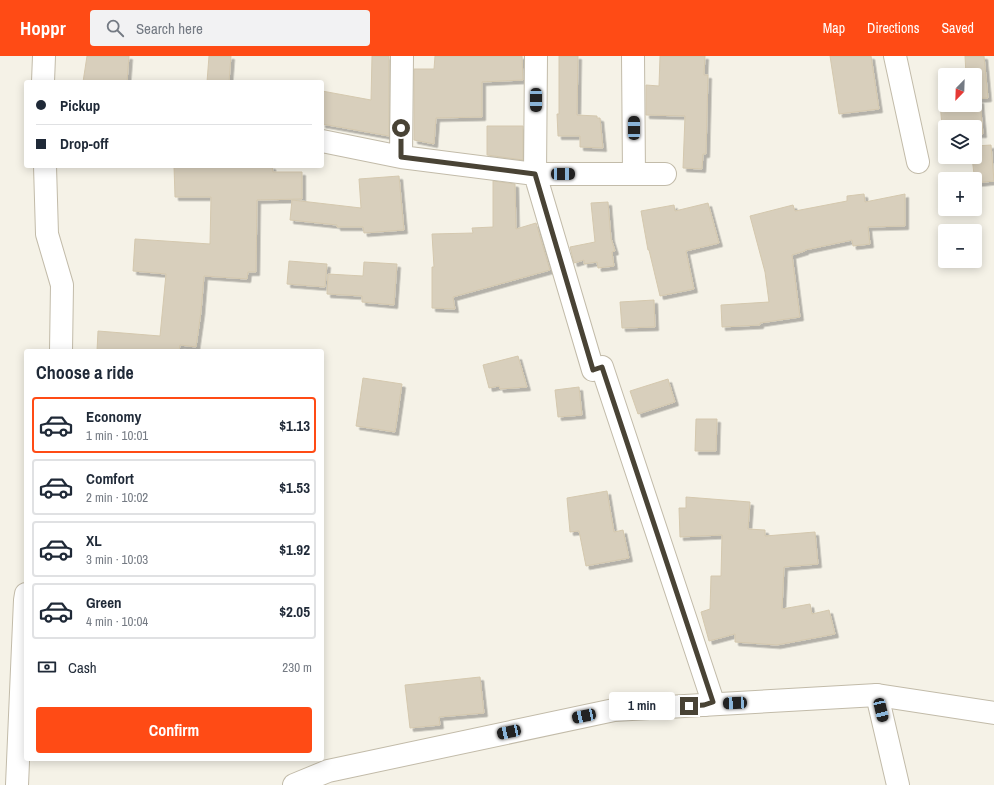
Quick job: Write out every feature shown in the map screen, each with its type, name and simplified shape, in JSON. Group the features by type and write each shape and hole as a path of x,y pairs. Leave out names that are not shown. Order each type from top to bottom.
{"street":[{"path":"43,80 44,56"},
{"path":"401,157 402,56"},
{"path":"536,56 535,174 593,370 602,367 713,702 704,705"},
{"path":"633,56 634,174"},
{"path":"895,56 918,162"},
{"path":"324,141 401,157 535,174 665,174"},
{"path":"45,168 47,234 62,285 60,349"},
{"path":"17,785 24,630"},
{"path":"878,695 898,785"},
{"path":"294,785 328,771 614,710 878,695 986,712"}],"building":[{"path":"87,56 129,56 127,80 83,80"},
{"path":"209,56 231,56 229,80 207,80"},
{"path":"372,56 389,56 389,136 324,124 324,91 371,100"},
{"path":"435,56 522,56 523,80 482,82 482,117 436,118 434,144 414,140 414,69 434,69"},
{"path":"559,56 578,56 577,115 597,116 597,118 600,118 603,148 580,147 580,136 558,136 557,114 559,114"},
{"path":"660,56 705,56 704,75 708,75 706,154 703,154 702,169 683,168 685,116 646,115 646,85 659,86"},
{"path":"830,56 871,56 879,109 839,114"},
{"path":"965,56 984,56 988,98 982,98 982,68 966,68"},
{"path":"941,112 981,112 982,120 942,120"},
{"path":"487,126 523,126 523,160 487,155"},
{"path":"991,145 994,181 982,182 982,172 974,172 973,164 982,164 982,146"},
{"path":"174,168 272,168 273,172 302,172 302,199 257,200 256,272 248,272 247,279 204,276 196,347 180,345 179,349 97,349 98,331 160,336 166,274 133,271 135,239 210,244 211,197 175,197"},
{"path":"399,176 404,230 364,233 363,227 337,227 337,225 290,220 292,200 361,208 359,179"},
{"path":"493,181 515,184 516,229 536,223 550,270 453,297 455,309 432,308 432,267 434,267 432,234 473,233 472,228 493,227"},
{"path":"864,194 865,202 905,194 905,226 868,227 870,244 853,246 852,240 805,250 792,255 800,317 760,323 760,325 722,327 721,305 769,302 765,272 750,216 793,205 795,211 847,201 847,196"},
{"path":"608,202 611,238 615,251 612,252 614,266 598,268 597,262 584,264 584,260 574,263 570,247 595,242 591,203"},
{"path":"708,203 719,243 686,251 694,289 660,296 648,250 641,211 674,205 675,211"},
{"path":"289,261 327,264 325,287 287,284"},
{"path":"364,262 397,264 394,305 362,302 362,296 327,294 328,274 363,276"},
{"path":"654,300 655,327 622,328 620,302"},
{"path":"518,356 527,387 500,389 499,386 489,388 483,365"},
{"path":"363,378 402,384 395,432 356,426"},
{"path":"668,379 675,402 638,414 630,391"},
{"path":"579,387 582,415 558,417 555,390"},
{"path":"696,419 717,419 716,451 695,451"},
{"path":"607,491 614,532 623,530 629,558 586,566 579,531 570,532 567,498"},
{"path":"686,497 750,502 748,529 765,530 765,536 815,532 818,564 784,567 782,609 810,604 812,614 829,610 835,634 777,645 735,642 735,634 709,641 701,612 710,609 711,576 721,576 722,535 680,537 679,508 686,508"},
{"path":"480,677 484,713 439,717 440,725 410,728 405,685"}],"route":[{"path":"401,128 401,157 535,174 593,370 602,367 713,702 704,705 689,706"}]}
